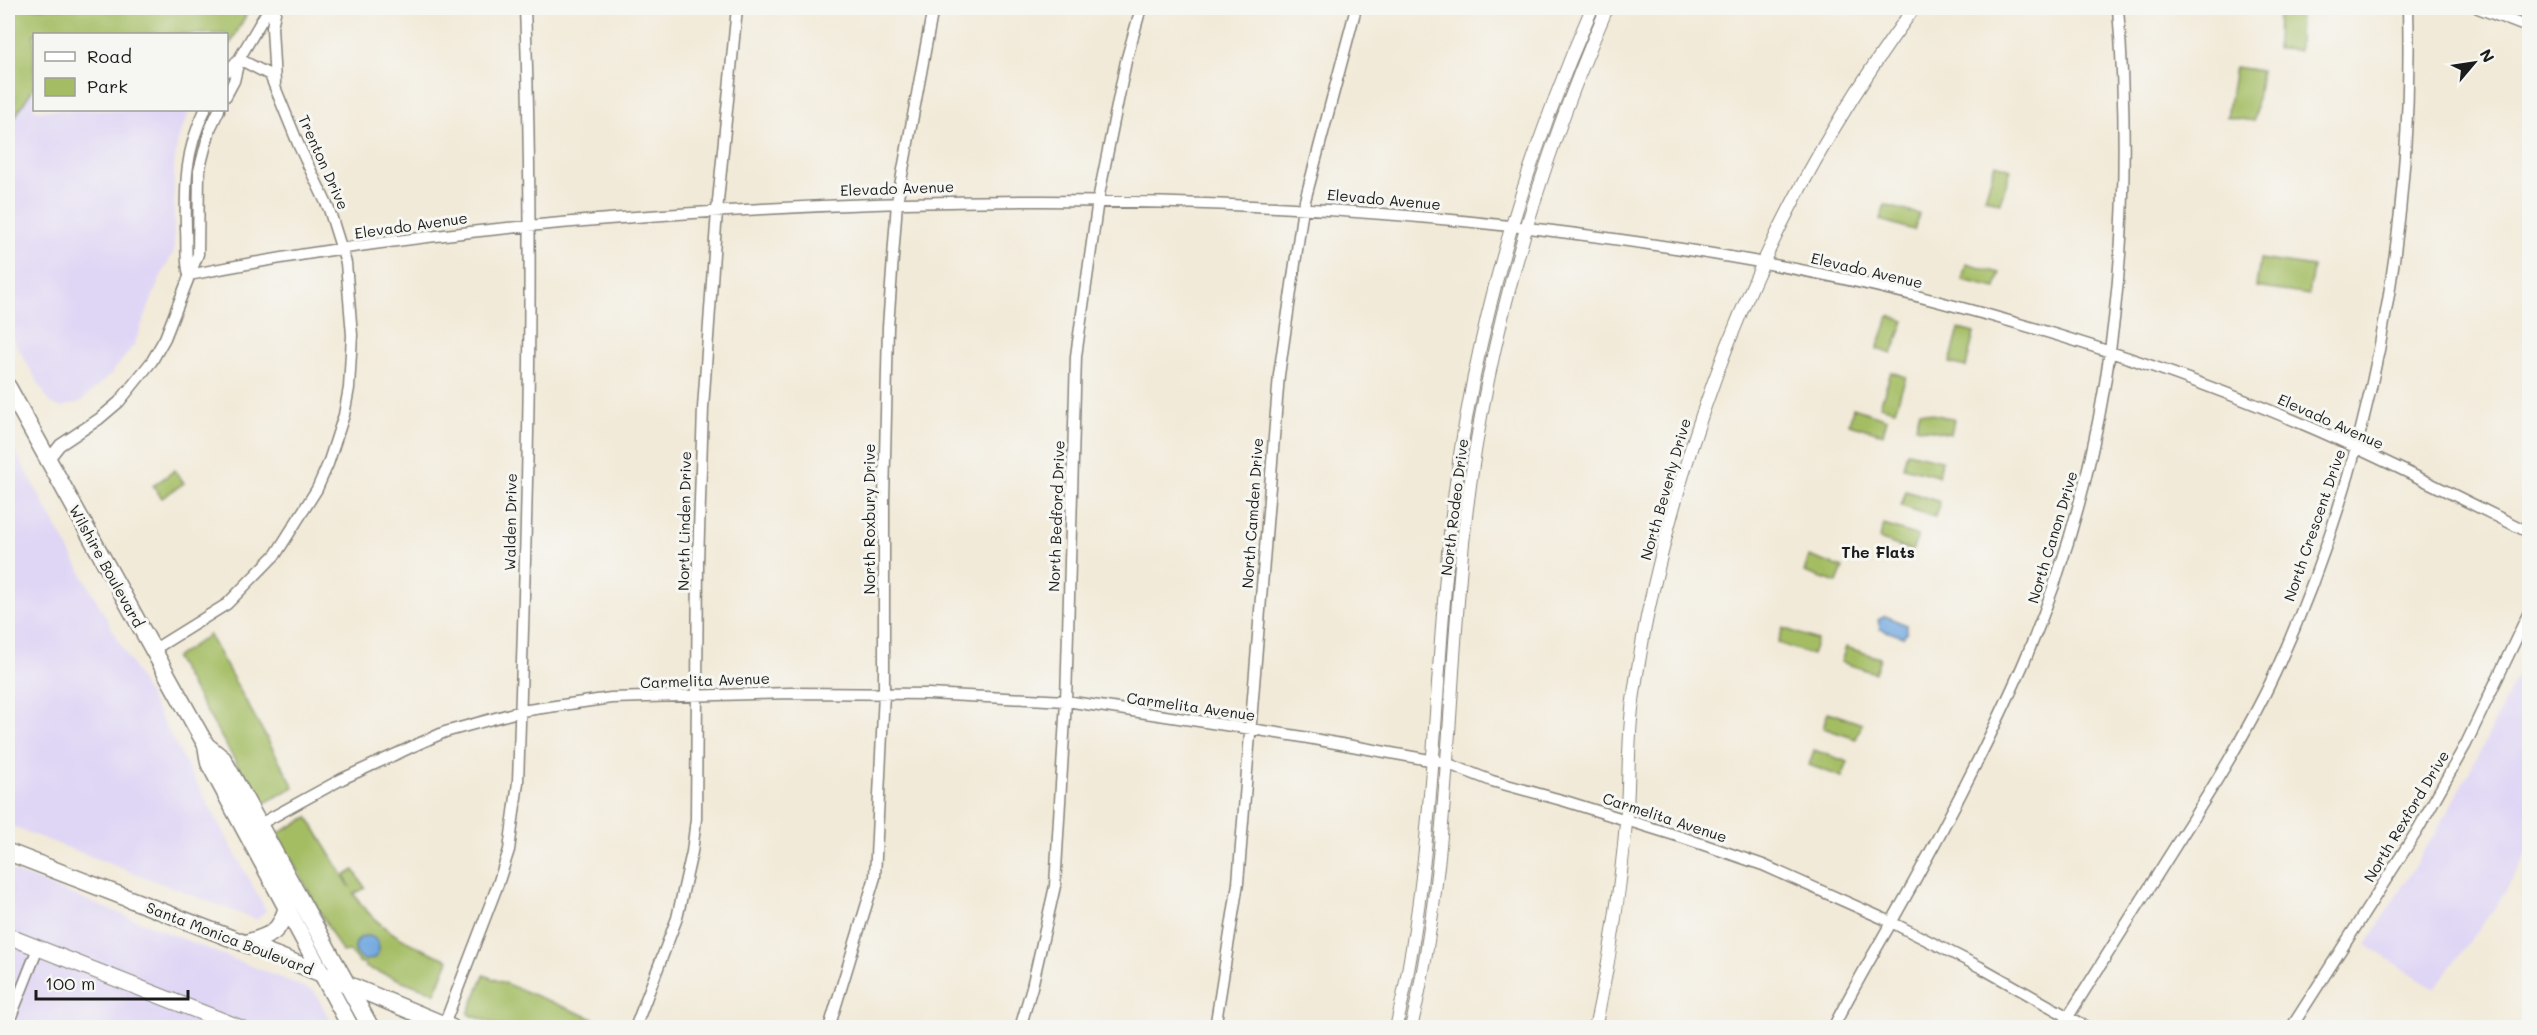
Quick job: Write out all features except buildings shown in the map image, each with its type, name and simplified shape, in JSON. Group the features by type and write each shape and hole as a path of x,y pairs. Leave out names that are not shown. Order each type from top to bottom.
{"main road":[{"name":"Wilshire Boulevard","path":"8,387 206,745 209,764 323,974 348,1026"},
{"name":"Wilshire Boulevard","path":"206,745 223,759 371,1028"},
{"name":"Santa Monica Boulevard","path":"8,852 323,974 448,1026"},
{"path":"246,944 277,931 283,922 287,907"},
{"path":"8,936 241,1028"}],"street":[{"path":"228,90 239,59 269,8"},
{"path":"275,83 272,27 276,8"},
{"name":"Walden Drive","path":"448,1026 509,850 518,782 530,225 525,8"},
{"name":"North Linden Drive","path":"635,1028 677,918 692,852 697,787 700,484 717,211 736,8"},
{"name":"North Roxbury Drive","path":"829,1028 875,877 884,693 885,412 888,327 897,202 933,8"},
{"name":"North Bedford Drive","path":"1020,1028 1032,987 1055,886 1066,701 1076,356 1098,200 1126,62 1141,8"},
{"name":"North Camden Drive","path":"1215,1028 1238,883 1278,375 1303,208 1356,8"},
{"name":"North Rodeo Drive","path":"1396,1028 1415,932 1432,761 1446,576 1457,477 1482,342 1511,226 1551,108 1592,8"},
{"name":"North Rodeo Drive","path":"1411,1028 1430,934 1463,543 1474,457 1501,322 1526,228 1557,133 1607,8"},
{"name":"North Beverly Drive","path":"1595,1028 1608,967 1626,820 1631,717 1642,642 1655,580 1700,420 1762,263 1797,191 1847,105 1914,8"},
{"name":"North Canon Drive","path":"1833,1028 2001,712 2041,622 2067,545 2086,478 2111,353 2123,204 2123,118 2118,8"},
{"name":"North Crescent Drive","path":"2061,1028 2226,767 2272,679 2320,564 2357,448 2388,309 2402,205 2409,57 2408,8"},
{"path":"2478,8 2529,28"},
{"path":"228,70 239,59"},
{"path":"239,59 270,75 275,83"},
{"name":"Trenton Drive","path":"153,650 208,617 244,588 276,554 317,489 344,415 349,388 351,317 349,279 329,209 299,146 275,83"},
{"path":"189,275 185,261 186,169 193,140 205,111"},
{"path":"48,459 60,445 99,419 119,402 152,361 176,315 198,254 199,171 210,129 219,111"},
{"name":"Elevado Avenue","path":"189,275 341,250 530,225 717,211 897,202 1098,200 1303,208 1511,226 1641,243 1849,280 1922,297 2111,353 2236,397 2357,448 2529,533"},
{"name":"North Rexford Drive","path":"2291,1028 2417,831 2466,744 2529,610"},
{"name":"Carmelita Avenue","path":"260,824 342,779 418,744 479,721 521,711 611,698 790,693 884,693 1066,701 1446,763 1492,782 1626,820 1763,865 1891,922 2088,1028"},
{"path":"8,1024 38,948"}],"shaded area":[{"path":"33,89 33,111 190,111 178,140 174,165 174,251 160,278 134,345 111,374 80,402 60,407 50,403 8,331 8,128"},
{"path":"8,438 266,910 257,920 8,825"},
{"path":"2529,651 2529,851 2499,902 2434,989 2366,945 2440,825 2482,748"},
{"path":"8,869 314,991 334,1027 8,1027"}],"green space":[{"path":"8,8 250,8 228,48 228,33 33,33 33,89 8,128"},
{"path":"2278,8 2300,8 2299,50 2277,49"},
{"path":"2235,67 2261,71 2254,121 2227,117"},
{"path":"1995,164 2011,169 2000,203 1985,198"},
{"path":"1884,205 1919,214 1914,230 1880,220"},
{"path":"2260,259 2313,267 2309,295 2256,287"},
{"path":"1966,264 2000,273 1996,288 1962,280"},
{"path":"1889,316 1904,321 1892,354 1877,349"},
{"path":"1959,329 1974,333 1966,367 1950,363"},
{"path":"1891,372 1906,377 1895,410 1880,406"},
{"path":"1853,408 1887,419 1883,434 1849,424"},
{"path":"1920,411 1954,419 1951,434 1916,427"},
{"path":"1907,452 1942,460 1938,476 1903,467"},
{"path":"175,470 184,483 162,498 153,486"},
{"path":"1906,491 1940,502 1935,517 1901,506"},
{"path":"1884,525 1918,536 1912,551 1879,539"},
{"path":"1809,556 1843,568 1837,583 1804,572"},
{"path":"1783,628 1817,640 1812,655 1778,643"},
{"path":"209,635 294,787 261,805 175,658"},
{"path":"1846,647 1880,658 1875,673 1841,662"},
{"path":"1828,712 1862,724 1856,739 1823,728"},
{"path":"1814,750 1848,762 1842,777 1809,765"},
{"path":"308,817 350,887 345,875 354,870 365,888 354,894 363,907 396,935 449,960 435,993 365,967 365,964 359,962 349,951 342,952 277,834"},
{"path":"484,975 614,1027 502,1027 468,1014"}],"water":[{"path":"1885,616 1907,625 1907,632 1903,637 1880,629 1878,620"},
{"path":"367,936 372,937 378,943 378,953 372,959 367,960 362,959 356,953 355,948 356,943 362,937"}],"district":[{"name":"The Flats","path":"1878,551"}]}
